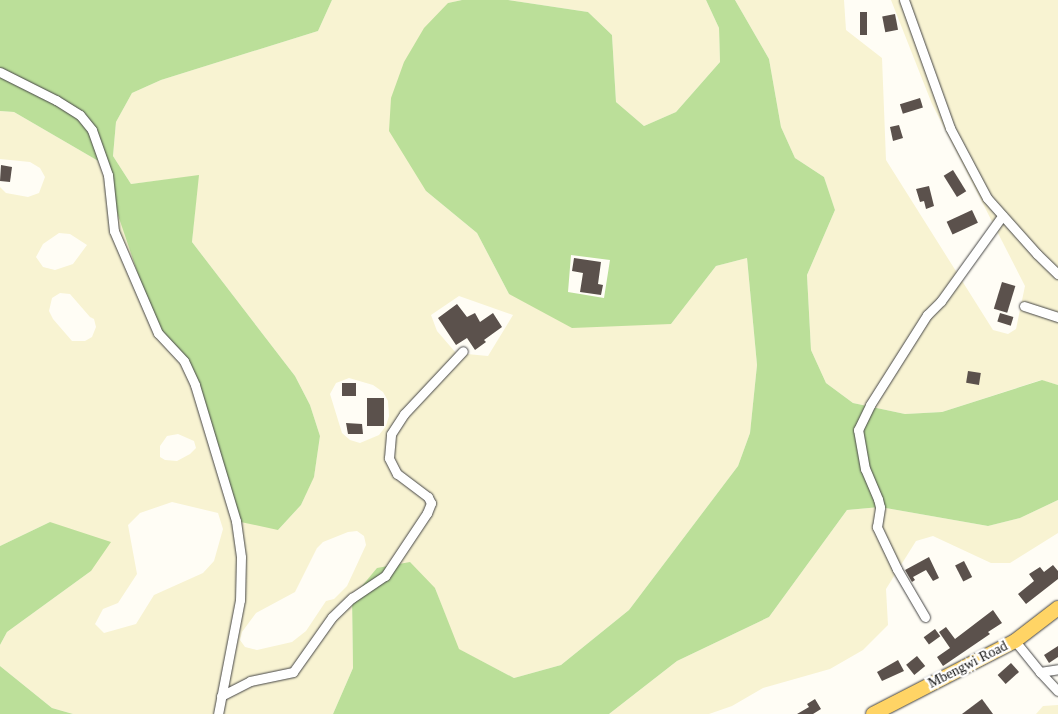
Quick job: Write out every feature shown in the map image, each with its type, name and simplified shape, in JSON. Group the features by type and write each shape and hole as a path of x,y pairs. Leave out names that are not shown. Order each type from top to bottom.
{"main road":[{"name":"Mbengwi Road","path":"873,714 1015,641 1058,608"}],"street":[{"path":"904,0 950,128 987,198 1058,274"},
{"path":"0,72 56,100 80,115 92,130 108,175 114,231 158,333 184,361 195,385 236,521 241,557 240,600 218,714"},
{"path":"925,617 897,569 877,527 880,507 865,469 858,430 870,405 927,315 941,301 1002,216"},
{"path":"1024,306 1058,317"},
{"path":"221,696 250,681 293,672 332,617 352,598 385,576 427,513 431,503 428,497 397,474 389,458 391,434 404,414 463,351"},
{"path":"1015,641 1058,691"},
{"path":"1040,672 1058,669"}],"shaded area":[{"path":"332,0 462,0 448,3 426,191 477,233 509,294 671,324 716,266 747,258 757,365 750,433 738,466 629,610 561,665 514,678 458,649 435,588 352,598 353,668 333,714 73,714 52,708 0,666 0,645 7,632 91,571 50,522 0,546 0,187 6,193 28,197 39,193 45,177 40,168 30,162 0,159 0,111 14,112 100,162 173,349 278,530 301,505 314,476 320,436 310,405 295,376 192,242 198,176 131,184 113,156 116,122 132,93 161,80 318,31","holes":["59,233 70,234 87,245 73,264 55,270 43,267 36,257 43,244","60,293 70,294 90,317 94,319 96,327 92,337 85,341 72,341 53,319 49,311 52,298","459,296 513,315 488,356 456,353 437,331 431,315","349,378 373,385 383,392 388,401 389,416 386,426 379,435 360,443 350,440 342,433 330,394 336,383","178,434 194,441 196,448 190,454 177,461 165,460 160,457 160,446 167,436","172,502 218,513 223,529 214,561 203,573 154,595 136,624 104,633 95,624 103,609 118,603 137,574 128,525 140,513","357,531 364,536 366,545 347,586 334,599 326,601 306,631 292,642 257,650 245,647 240,640 242,632 256,613 295,592 317,548 323,542 348,532"]},
{"path":"508,0 706,0 719,28 720,62 676,112 644,126 616,102 612,35 588,12"},
{"path":"735,0 844,0 846,30 882,58 886,160 993,330 1008,334 1016,329 1025,286 932,104 891,0 1058,0 1058,385 1041,380 942,412 905,414 853,403 826,383 811,350 807,275 835,210 824,177 795,158 781,127 769,59"},
{"path":"1058,500 1058,533 1010,563 991,563 933,536 916,541 886,589 888,625 863,650 830,669 763,688 732,706 709,714 609,714 677,661 769,617 847,510 880,507 988,526 1020,518"},
{"path":"1058,705 1058,714 1036,714 1043,706"}],"green space":[{"path":"0,0 332,0 318,31 161,80 132,93 116,122 113,156 131,184 199,175 192,242 295,376 310,405 320,436 314,477 301,505 278,530 236,521 184,361 158,333 100,162 14,112 0,111"},
{"path":"462,0 508,0 588,12 612,35 616,102 644,126 676,112 720,62 719,28 706,0 735,0 769,59 781,127 795,158 824,177 835,210 807,275 811,350 826,383 853,403 905,414 942,412 1042,380 1058,385 1058,500 1020,518 988,526 880,507 847,510 769,617 677,661 609,714 333,714 353,668 352,598 377,568 410,562 435,588 459,649 514,678 561,665 629,610 738,466 750,433 757,365 747,258 716,266 671,324 572,328 509,294 477,233 426,191 389,131 391,98 404,62 424,28 448,3","holes":["571,255 610,260 604,298 568,292"]},
{"path":"50,522 111,542 91,571 7,632 0,645 0,546"},
{"path":"0,666 52,708 73,714 0,714"}],"building":[{"path":"860,12 867,12 867,35 860,35"},
{"path":"895,14 898,30 885,32 882,16"},
{"path":"920,98 923,108 903,114 900,104"},
{"path":"899,125 903,138 893,141 890,127"},
{"path":"1,165 12,167 10,182 0,181"},
{"path":"953,170 966,191 957,197 944,176"},
{"path":"929,186 934,206 926,209 924,201 920,202 916,189"},
{"path":"972,210 978,223 953,235 947,222"},
{"path":"574,258 601,262 598,284 603,285 601,295 580,292 583,273 572,271"},
{"path":"1002,282 1015,286 1007,313 994,309"},
{"path":"457,304 467,317 475,313 480,322 493,313 502,327 484,340 486,342 475,350 467,338 456,345 438,318"},
{"path":"1000,313 1013,317 1011,326 997,322"},
{"path":"968,371 981,373 979,385 966,383"},
{"path":"342,383 356,383 356,396 342,396"},
{"path":"367,398 384,398 384,426 367,426"},
{"path":"346,423 362,424 363,434 348,434"},
{"path":"929,557 939,578 933,581 926,570 913,577 915,580 912,582 905,570"},
{"path":"964,561 972,577 963,582 955,566"},
{"path":"1053,565 1058,571 1058,579 1026,604 1018,594 1034,581 1029,574 1040,567 1044,572"},
{"path":"993,610 1002,623 988,632 990,634 943,666 937,657 950,648 939,632 946,627 955,639"},
{"path":"935,629 940,636 929,645 924,637"},
{"path":"1058,646 1058,657 1049,663 1044,655"},
{"path":"917,656 925,666 914,675 906,665"},
{"path":"898,660 904,671 882,681 877,672"},
{"path":"1011,663 1019,672 1006,684 998,675"},
{"path":"815,699 821,709 813,714 797,714 809,707 807,704"},
{"path":"982,699 993,714 962,714"}]}
